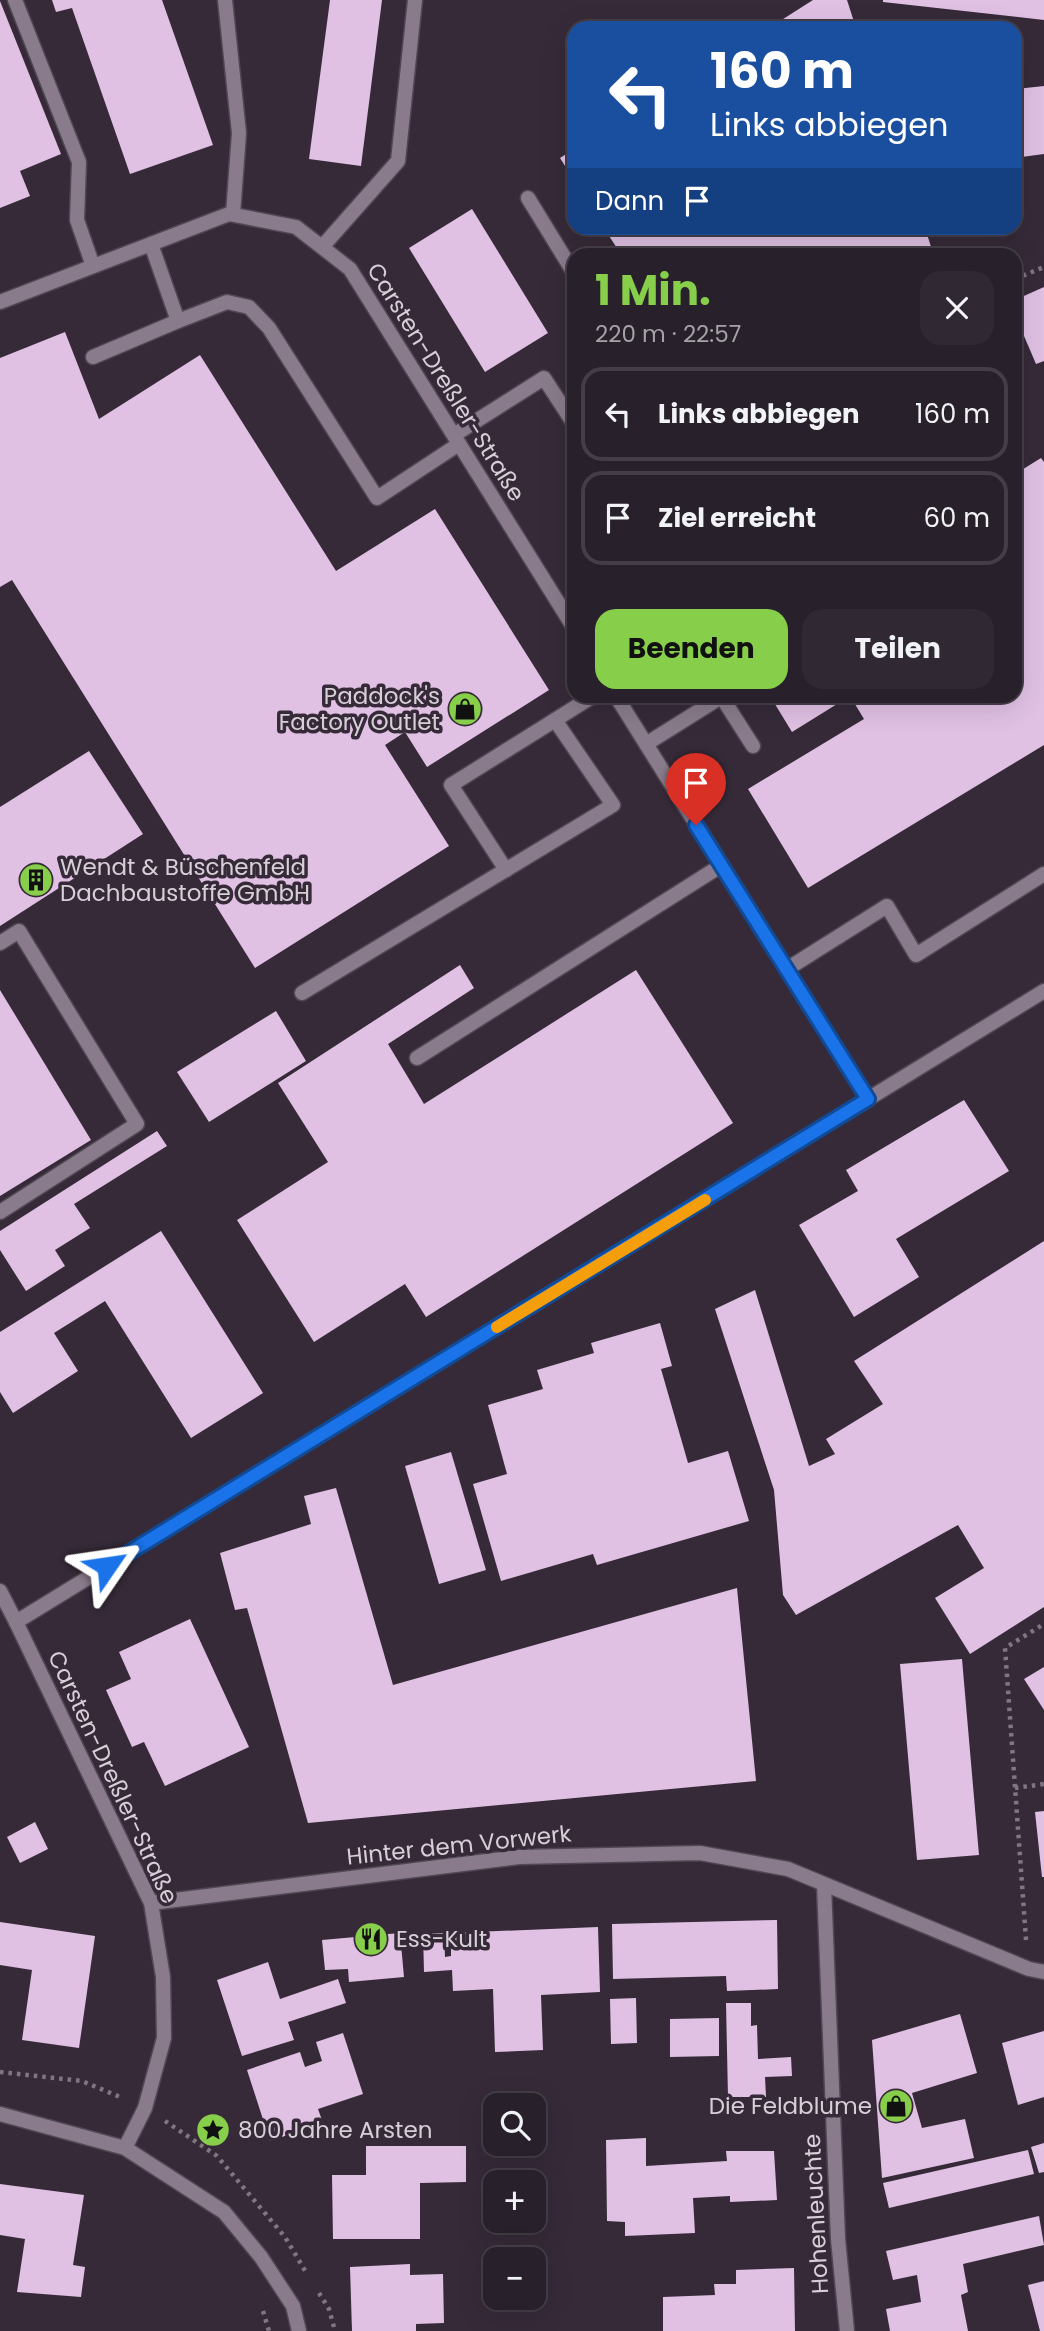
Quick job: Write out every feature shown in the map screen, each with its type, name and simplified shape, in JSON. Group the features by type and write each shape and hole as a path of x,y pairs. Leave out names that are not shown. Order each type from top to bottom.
{"street":[{"path":"15,0 79,162 77,220 93,266"},
{"path":"0,302 233,215 239,133 225,0"},
{"path":"322,247 398,161 415,0"},
{"path":"528,198 567,262"},
{"name":"Carsten-Dreßler-Straße","path":"233,215 296,227 350,269 567,617"},
{"path":"151,244 178,321"},
{"path":"93,357 227,302 249,307 269,328 377,498 544,377 567,413"},
{"path":"506,870 452,785 582,703"},
{"path":"621,703 868,1099"},
{"path":"646,744 711,703"},
{"path":"725,703 753,746"},
{"path":"302,993 613,805 555,720"},
{"path":"417,1058 722,865"},
{"path":"787,970 887,906 916,955 1044,874"},
{"path":"0,943 19,931 137,1124 0,1212"},
{"path":"16,1622 1044,991"},
{"name":"Carsten-Dreßler-Straße","path":"0,1591 151,1903 163,1977 164,2038 145,2108 125,2148"},
{"name":"Hinter dem Vorwerk","path":"151,1903 519,1857 699,1853 788,1869 1028,1969 1044,1972"},
{"name":"Hohenleuchte","path":"824,1885 838,2239 847,2331"},
{"path":"0,2114 125,2148 224,2212 261,2257 293,2306 299,2331"}],"path":[{"path":"1022,276 1044,267"},
{"path":"1028,1969 1005,1648 1044,1624"},
{"path":"1015,1788 1044,1784"},
{"path":"261,2307 269,2331"},
{"path":"329,2309 335,2331"}],"building":[{"path":"52,0 162,0 213,145 130,174 72,8 56,12"},
{"path":"330,0 382,0 361,166 309,159"},
{"path":"813,0 847,0 854,21 780,21"},
{"path":"1044,0 1044,20 883,2"},
{"path":"0,1 61,154 20,171 30,196 0,208"},
{"path":"1044,86 1044,154 1022,157 1022,88"},
{"path":"567,154 567,169 560,158"},
{"path":"472,209 548,333 485,372 409,248"},
{"path":"608,235 927,235 931,248 617,248"},
{"path":"1044,287 1044,361 1036,364 1022,331 1022,297"},
{"path":"65,332 99,419 200,355 336,571 435,509 549,690 427,767 405,732 385,745 449,846 255,968 12,580 0,587 0,358"},
{"path":"1041,458 1044,462 1044,745 808,888 748,789 864,719 854,703 1022,703 1022,470"},
{"path":"774,703 839,703 792,732"},
{"name":"Wendt & Büschenfeld Dachbaustoffe GmbH","path":"89,751 143,834 0,926 0,807"},
{"path":"460,965 474,988 388,1044 424,1104 636,970 733,1123 426,1317 405,1284 314,1342 237,1220 328,1162 278,1083"},
{"path":"0,990 91,1140 0,1196"},
{"path":"276,1011 306,1061 209,1122 177,1072"},
{"path":"964,1100 1009,1171 896,1239 919,1277 854,1317 799,1225 858,1191 846,1170"},
{"path":"157,1131 167,1146 74,1204 90,1228 55,1250 65,1266 26,1291 0,1250 0,1231"},
{"path":"161,1231 263,1393 191,1438 105,1301 54,1333 78,1371 13,1413 0,1392 0,1332"},
{"path":"1044,1241 1044,1607 970,1654 935,1598 984,1568 958,1525 796,1615 783,1595 774,1490 715,1309 755,1290 809,1466 835,1454 826,1439 883,1404 854,1361"},
{"path":"660,1323 672,1366 661,1369 688,1463 728,1451 749,1521 597,1565 593,1554 501,1581 473,1484 507,1474 488,1405 543,1389 537,1370 594,1353 591,1343"},
{"path":"451,1452 486,1570 439,1584 405,1466"},
{"path":"336,1488 393,1685 737,1588 756,1781 308,1823 247,1608 235,1610 220,1553 311,1524 304,1496"},
{"path":"190,1619 249,1747 165,1786 144,1742 132,1747 106,1690 131,1679 119,1652"},
{"path":"962,1659 979,1855 917,1860 900,1664"},
{"path":"1044,1667 1044,1710 1024,1679"},
{"path":"1044,1811 1044,1877 1042,1877 1035,1812"},
{"path":"35,1822 48,1849 20,1863 7,1837"},
{"path":"777,1920 778,1989 727,1991 726,1976 613,1979 612,1924"},
{"path":"0,1922 95,1936 79,2048 22,2040 32,1970 0,1965"},
{"path":"598,1927 600,1992 541,1995 543,2050 495,2052 493,1989 453,1991 452,1970 424,1972 423,1934 444,1933 445,1957 451,1956 451,1933"},
{"path":"400,1933 404,1977 349,1982 348,1969 325,1970 322,1940"},
{"path":"268,1962 280,1999 338,1979 346,2003 288,2022 294,2040 242,2056 217,1980"},
{"path":"636,1998 637,2043 611,2044 610,1999"},
{"path":"726,2003 751,2003 751,2026 757,2025 758,2059 791,2057 792,2076 765,2077 766,2097 728,2097"},
{"name":"Die Feldblume","path":"960,2014 977,2073 912,2093 922,2128 965,2119 974,2158 882,2178 872,2040"},
{"path":"719,2018 719,2056 670,2057 670,2019"},
{"path":"1044,2031 1044,2097 1018,2105 1002,2043"},
{"path":"343,2033 363,2094 318,2109 323,2123 270,2141 247,2070 300,2052 305,2067 322,2061 316,2042"},
{"path":"646,2138 646,2166 727,2161 726,2151 774,2151 777,2200 730,2202 730,2196 693,2198 695,2233 625,2236 625,2222 607,2221 606,2140"},
{"path":"1044,2143 1044,2172 1039,2173 1031,2147"},
{"path":"366,2146 466,2146 466,2182 420,2183 420,2239 333,2239 332,2175 366,2175"},
{"path":"1028,2150 1034,2174 889,2208 883,2183"},
{"path":"0,2184 84,2195 73,2265 85,2267 81,2297 17,2292 25,2239 0,2235"},
{"path":"1039,2216 1044,2245 963,2264 968,2292 961,2295 968,2331 890,2331 886,2309 921,2302 917,2275 893,2280 886,2251"},
{"path":"410,2264 410,2275 443,2274 444,2323 416,2324 416,2331 352,2331 350,2267"},
{"path":"794,2268 795,2331 663,2331 663,2297 715,2295 714,2284 736,2284 736,2270"},
{"path":"1044,2281 1044,2331 1040,2331 1028,2285"}],"slow traffic":[{"path":"497,1327 705,1200"}],"place":[{"name":"Paddock's Factory Outlet","path":"465,709"},
{"name":"Wendt & Büschenfeld Dachbaustoffe GmbH","path":"36,880"},
{"name":"Ess-Kult","path":"371,1939"},
{"name":"Die Feldblume","path":"896,2106"},
{"name":"800 Jahre Arsten","path":"213,2130"}],"route":[{"path":"107,1566 868,1099 696,825"}]}
